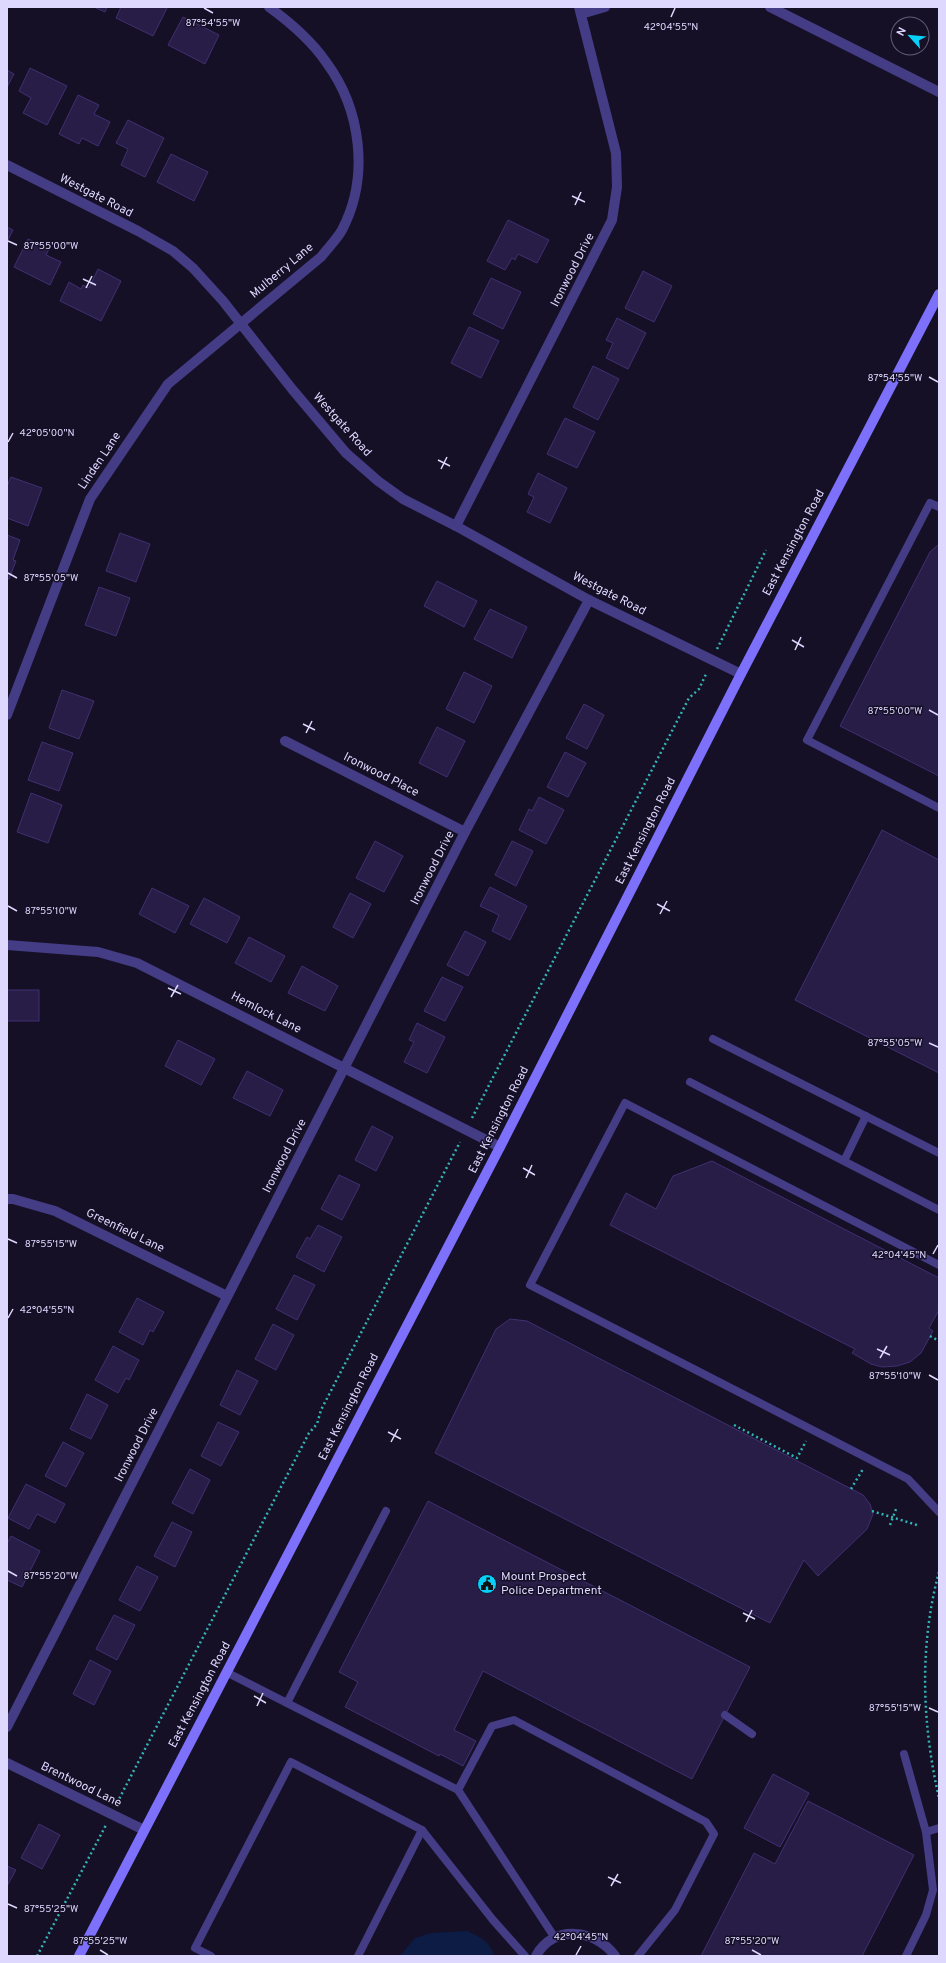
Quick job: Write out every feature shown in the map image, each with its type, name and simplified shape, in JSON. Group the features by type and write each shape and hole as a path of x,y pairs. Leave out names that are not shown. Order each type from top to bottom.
{"main road":[{"name":"East Kensington Road","path":"79,1956 500,1147 741,674 939,294"}],"street":[{"name":"Mulberry Lane","path":"240,324 321,257 342,230 352,204 359,177 359,145 354,120 343,90 327,62 311,43 291,23 269,7"},
{"path":"580,10 604,7"},
{"path":"770,7 939,92"},
{"name":"Ironwood Drive","path":"456,526 612,220 617,187 616,153 580,10"},
{"name":"Westgate Road","path":"7,165 173,251 193,268 224,301 240,324 346,453 378,481 403,499 456,526 589,600 741,674"},
{"name":"Linden Lane","path":"7,715 90,498 168,384 240,324"},
{"name":"Ironwood Drive","path":"7,1727 466,832 589,600"},
{"name":"Ironwood Place","path":"285,741 466,832"},
{"name":"Hemlock Lane","path":"7,945 98,952 137,963 500,1147"},
{"name":"Greenfield Lane","path":"7,1199 20,1200 55,1211 227,1296"},
{"name":"Brentwood Lane","path":"7,1763 144,1830"},
{"path":"536,1956 555,1938 569,1934 584,1934 597,1939 609,1948 615,1956"}],"lane":[{"path":"939,507 930,503 807,740 939,808"},
{"path":"712,1039 939,1153"},
{"path":"690,1082 939,1210"},
{"path":"939,1265 625,1104 530,1285 908,1479 939,1512"},
{"path":"844,1161 866,1116"},
{"path":"287,1703 386,1511"},
{"path":"226,1672 458,1790 555,1938"},
{"path":"725,1715 752,1734"},
{"path":"458,1790 492,1726 514,1720 706,1822 714,1834 675,1910 638,1956"},
{"path":"904,1754 926,1832 934,1890 926,1915 906,1956"},
{"path":"211,1956 195,1948 291,1762 422,1830 493,1920 526,1956"},
{"path":"926,1832 939,1828"},
{"path":"358,1956 422,1830"}],"path":[{"path":"37,1956 309,1433 317,1424 321,1410 689,698 699,689 766,550"},
{"path":"930,1336 939,1341"},
{"path":"734,1425 797,1458 812,1430"},
{"path":"851,1489 868,1459"},
{"path":"890,1525 896,1509"},
{"path":"872,1511 917,1525"},
{"path":"939,1572 928,1634 925,1699 931,1757 939,1798"}],"water":[{"path":"467,1931 480,1937 487,1943 494,1956 400,1956 415,1938 431,1933"}],"building":[{"path":"94,7 107,7 105,12"},
{"path":"121,7 167,8 153,36 116,18"},
{"path":"183,17 219,35 205,64 168,45"},
{"path":"30,68 67,86 47,125 23,113 31,98 19,91"},
{"path":"7,70 14,74 7,87"},
{"path":"78,95 99,105 94,114 110,122 98,146 82,138 79,144 59,134"},
{"path":"128,120 164,138 145,177 121,165 128,149 116,143"},
{"path":"171,154 208,172 194,201 157,182"},
{"path":"508,220 549,240 537,263 518,254 515,260 512,258 505,270 487,261"},
{"path":"7,227 13,230 7,242"},
{"path":"28,239 49,249 46,255 61,262 50,285 14,267"},
{"path":"98,269 121,281 101,321 60,301 69,282 81,289 83,285 89,288"},
{"path":"643,271 672,286 654,322 625,308"},
{"path":"491,278 521,292 503,329 473,314"},
{"path":"617,318 646,333 628,369 606,358 613,343 606,340"},
{"path":"469,327 499,341 481,378 451,363"},
{"path":"593,366 619,379 598,420 573,407"},
{"path":"565,418 595,432 577,468 547,454"},
{"path":"538,473 567,488 550,523 527,512 534,497 528,494"},
{"path":"11,477 42,488 28,526 7,518 7,486"},
{"path":"120,533 150,544 136,582 106,571"},
{"path":"7,535 20,540 13,560 16,561 9,579 7,578"},
{"path":"939,544 939,776 840,726 930,552"},
{"path":"437,581 477,601 464,627 424,606"},
{"path":"99,587 130,598 116,636 85,625"},
{"path":"490,609 527,627 512,658 474,639"},
{"path":"464,672 492,686 474,723 446,709"},
{"path":"62,690 94,701 79,739 49,728"},
{"path":"584,704 604,715 587,749 566,738"},
{"path":"437,727 465,741 447,777 419,763"},
{"path":"42,742 73,753 59,791 28,780"},
{"path":"565,752 586,763 568,797 547,787"},
{"path":"31,793 62,805 48,843 17,832"},
{"path":"539,797 564,810 546,844 519,830 529,809 532,811"},
{"path":"882,830 939,860 939,1073 795,1000"},
{"path":"375,841 403,856 384,892 356,878"},
{"path":"512,841 533,851 516,886 495,875"},
{"path":"490,887 527,906 510,940 492,931 499,915 480,906"},
{"path":"152,888 189,906 175,933 139,914"},
{"path":"350,893 371,904 353,938 333,927"},
{"path":"204,898 240,917 227,943 190,924"},
{"path":"465,931 486,942 468,976 447,965"},
{"path":"249,937 285,956 271,982 235,963"},
{"path":"302,966 338,986 325,1011 288,993"},
{"path":"442,977 463,987 445,1021 424,1011"},
{"path":"7,990 39,990 39,1021 7,1021"},
{"path":"417,1023 445,1037 427,1073 404,1062 414,1042 409,1040"},
{"path":"178,1040 215,1059 201,1085 165,1066"},
{"path":"247,1071 283,1090 270,1116 233,1098"},
{"path":"372,1126 393,1137 376,1171 355,1160"},
{"path":"712,1161 939,1278 939,1310 929,1328 933,1331 921,1353 910,1362 897,1366 882,1367 871,1364 852,1353 855,1349 610,1225 626,1193 656,1209 673,1176"},
{"path":"339,1175 360,1185 342,1220 321,1209"},
{"path":"318,1225 342,1237 324,1272 296,1257 307,1237 310,1239"},
{"path":"294,1275 315,1285 297,1320 276,1309"},
{"path":"137,1298 164,1312 153,1332 150,1330 143,1345 119,1332"},
{"path":"510,1319 527,1321 863,1495 870,1504 873,1514 867,1529 818,1576 804,1560 770,1623 435,1453 496,1329"},
{"path":"273,1324 294,1335 276,1370 255,1359"},
{"path":"113,1346 139,1360 129,1380 126,1378 118,1393 95,1380"},
{"path":"237,1370 258,1381 240,1415 220,1405"},
{"path":"87,1394 108,1405 91,1439 70,1429"},
{"path":"218,1422 239,1432 221,1466 201,1456"},
{"path":"63,1442 84,1453 66,1487 45,1476"},
{"path":"190,1469 210,1480 193,1514 172,1503"},
{"path":"26,1484 65,1504 55,1523 37,1514 29,1529 8,1518"},
{"name":"Mount Prospect Police Department","path":"428,1501 750,1667 692,1779 483,1671 454,1730 476,1741 463,1766 440,1754 439,1756 345,1707 358,1682 339,1672"},
{"path":"172,1522 192,1532 175,1567 154,1556"},
{"path":"11,1536 40,1551 22,1587 7,1580 7,1544"},
{"path":"137,1566 158,1577 140,1611 119,1600"},
{"path":"114,1615 135,1625 117,1660 96,1649"},
{"path":"90,1660 111,1671 94,1705 73,1694"},
{"path":"773,1774 809,1793 780,1847 744,1828"},
{"path":"808,1801 914,1855 862,1956 701,1956 754,1853 775,1864"},
{"path":"39,1824 60,1835 42,1869 21,1858"},
{"path":"7,1866 16,1870 7,1886"}],"place":[{"name":"Mount Prospect Police Department","path":"487,1584"}]}
